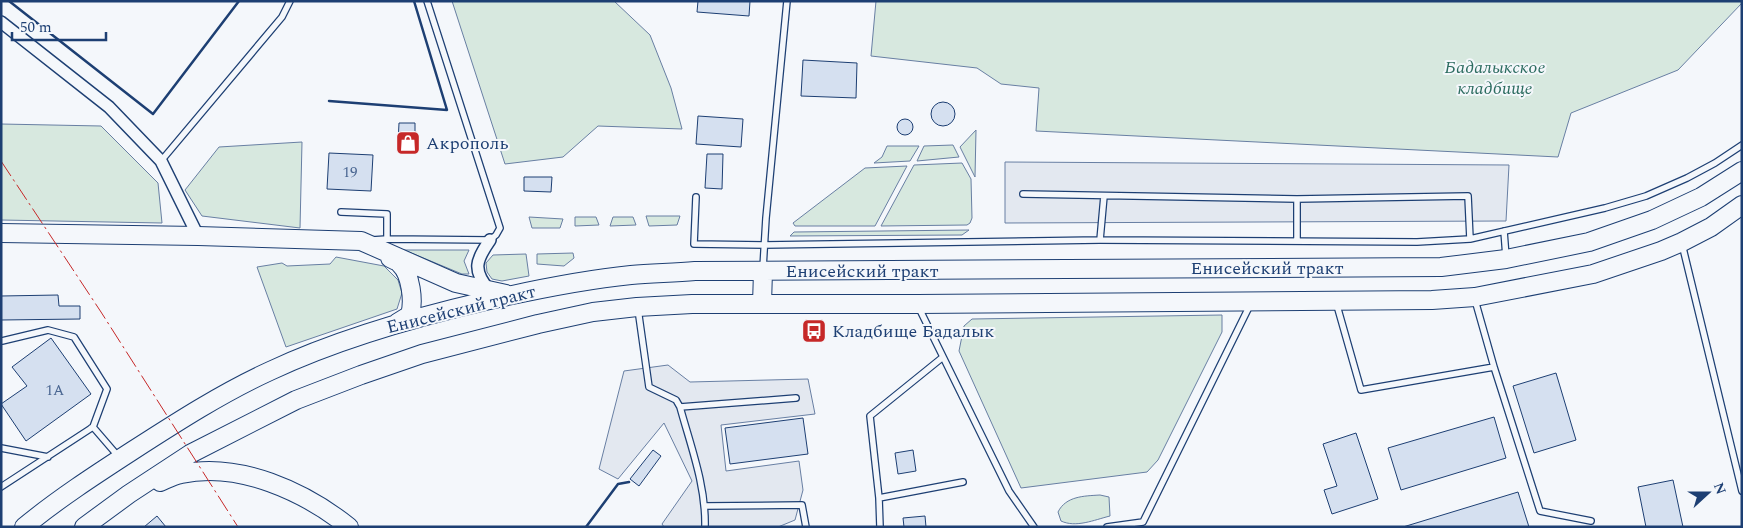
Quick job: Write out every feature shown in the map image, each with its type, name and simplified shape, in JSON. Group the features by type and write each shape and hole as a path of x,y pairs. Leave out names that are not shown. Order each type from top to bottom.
{"main road":[{"name":"Енисейский тракт","path":"24,527 49,506 186,416 270,371 314,353 392,326 512,295 568,284 630,276 695,271 1441,267 1506,259 1589,242 1652,220 1701,197 1742,171"},
{"name":"Енисейский тракт","path":"84,527 129,494 198,450 296,400 422,354 593,312 692,304 1432,300 1474,296 1593,274 1682,242 1711,227 1742,205"},
{"path":"1,233 198,236 361,242 456,283 512,295"},
{"path":"361,242 401,264 408,278 412,292 410,315 392,326"},
{"path":"762,304 763,271"},
{"path":"129,494 181,474 207,470 235,474 271,482 302,495 329,511 349,527"}],"street":[{"path":"1,22 109,107 161,162 198,236"},
{"path":"490,240 480,253 477,263 481,280 490,291"}],"lane":[{"path":"161,162 282,16 290,1"},
{"path":"361,242 387,239 490,240 499,232 500,224 427,1"},
{"path":"763,271 787,1"},
{"path":"696,197 694,244 764,245 1100,240 1417,242 1470,239 1605,208 1646,196 1708,167 1742,145"},
{"path":"1023,194 1297,199 1468,196 1470,239"},
{"path":"1100,240 1104,196"},
{"path":"1297,199 1297,241"},
{"path":"341,212 387,214 387,239"},
{"path":"1504,231 1506,259"},
{"path":"1682,242 1742,491"},
{"path":"1474,296 1494,367 1540,511 1591,521"},
{"path":"1107,527 1143,522 1253,300"},
{"path":"1335,300 1361,390 1494,367"},
{"path":"917,304 1008,491 1034,527"},
{"path":"638,307 649,387 676,400 680,408 702,486 705,506 705,527"},
{"path":"1,487 94,427 107,389 74,337 48,330 2,341"},
{"path":"880,527 879,498 870,416 943,357"},
{"path":"680,408 796,398"},
{"path":"94,427 120,458"},
{"path":"1,448 48,457"},
{"path":"879,498 963,482"},
{"path":"705,506 802,505 806,527"}],"green space":[{"path":"452,1 614,1 650,35 671,88 682,129 598,126 563,157 505,164"},
{"name":"Бадалыкское кладбище","path":"876,1 1742,1 1742,3 1678,70 1571,113 1558,157 1036,131 1039,88 1001,84 977,68 871,56"},
{"path":"1,124 101,126 158,183 162,223 1,220"},
{"path":"976,130 975,177 960,147"},
{"path":"302,142 300,228 202,216 185,190 219,147"},
{"path":"953,145 959,157 917,161 924,146"},
{"path":"887,146 919,146 910,161 874,163 882,157"},
{"path":"962,163 971,179 972,218 970,223 967,225 881,226 914,165"},
{"path":"907,166 875,226 795,226 793,223 865,168"},
{"path":"646,216 680,216 677,225 649,226"},
{"path":"529,217 563,219 560,228 532,228"},
{"path":"575,217 596,217 599,225 575,226"},
{"path":"613,217 633,217 636,225 610,226"},
{"path":"969,230 962,235 790,236 794,232"},
{"path":"404,250 469,250 464,261 469,274 462,274"},
{"path":"573,253 574,258 564,266 537,264 537,254"},
{"path":"526,254 529,276 502,281 492,279 487,272 486,263 493,255"},
{"path":"336,257 384,266 398,280 402,293 397,309 286,347 257,267 282,263 287,266 330,264"},
{"path":"1222,315 1222,332 1158,460 1147,472 1021,488 959,351 964,326 972,319"},
{"path":"1100,495 1109,497 1110,516 1079,524 1061,521 1058,512 1066,503 1076,498"}],"shaded area":[{"path":"1005,162 1509,165 1506,221 1005,223"},
{"path":"668,365 690,382 808,379 815,414 721,425 726,471 799,461 803,490 795,520 778,527 664,527 662,524 692,481 664,423 618,479 599,469 624,371"}],"building":[{"path":"698,1 750,1 749,16 697,12"},
{"path":"803,60 857,63 856,98 801,96"},
{"path":"943,102 948,103 954,109 954,119 948,125 943,126 938,125 932,119 931,114 932,109 938,103"},
{"path":"698,116 743,119 741,147 696,144"},
{"path":"902,119 908,119 913,124 911,133 902,135 897,130 897,124"},
{"path":"399,123 415,123 415,144 398,143"},
{"path":"329,153 373,155 371,191 327,189"},
{"path":"707,154 723,154 722,189 705,188"},
{"path":"524,177 552,177 551,192 524,191"},
{"path":"58,295 59,306 80,306 80,319 1,320 1,296"},
{"path":"51,338 91,394 26,441 1,404 27,386 12,367"},
{"path":"1556,373 1576,440 1534,453 1513,386"},
{"path":"1494,417 1506,458 1401,490 1388,448"},
{"path":"803,418 808,454 730,464 725,428"},
{"path":"1356,433 1378,499 1332,514 1324,490 1337,486 1323,444"},
{"path":"653,450 661,456 639,486 630,479"},
{"path":"913,450 916,471 898,474 895,453"},
{"path":"1673,480 1683,527 1646,527 1638,487"},
{"path":"1518,492 1529,527 1403,527"},
{"path":"157,516 166,527 144,527"},
{"path":"925,516 926,527 904,527 903,518"}],"wall":[{"path":"9,1 153,114 239,1"},
{"path":"329,101 447,110 414,1"},
{"path":"586,527 618,484 629,482"}],"power":[{"path":"1,161 101,312 238,527"}],"place":[{"name":"Акрополь","path":"408,143"},
{"name":"Кладбище Бадалык","path":"814,331"}]}
